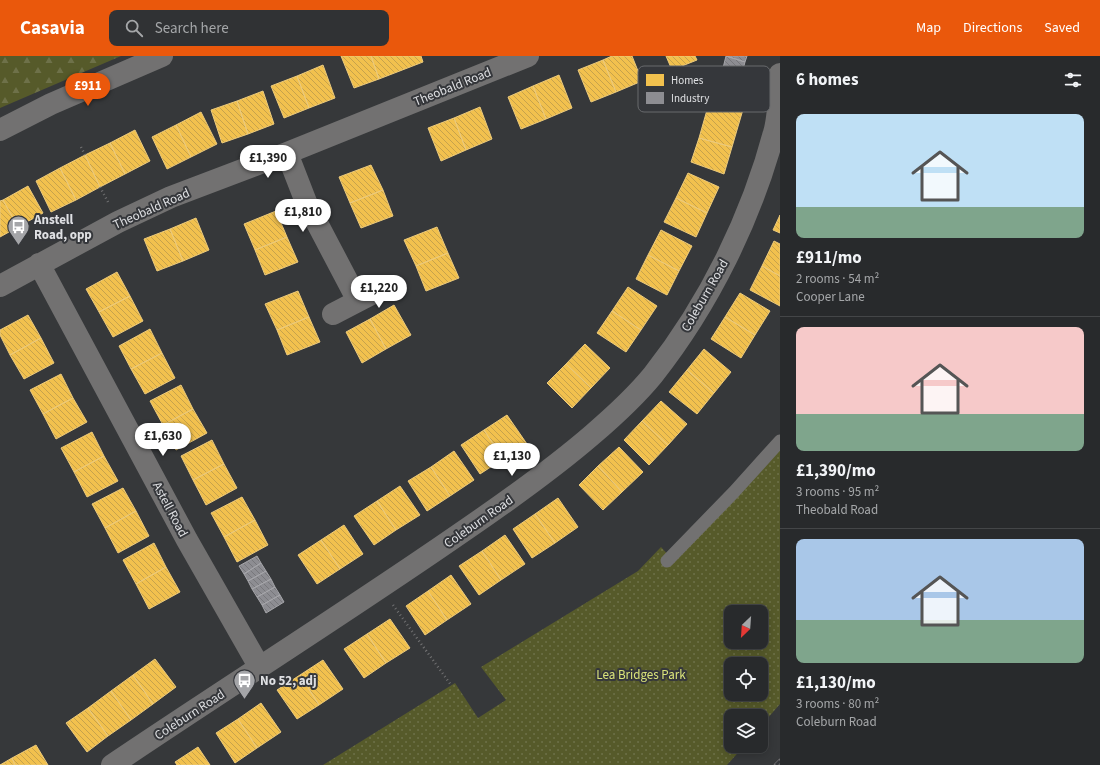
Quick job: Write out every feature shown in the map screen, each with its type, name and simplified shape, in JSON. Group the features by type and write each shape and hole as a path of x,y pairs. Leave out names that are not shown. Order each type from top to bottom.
{"street":[{"path":"0,130 51,104 162,56"},
{"name":"Theobald Road","path":"0,286 118,222 171,197 287,153 528,56"},
{"name":"Coleburn Road","path":"112,765 381,588 520,492 570,454 616,414 652,376 686,328 719,272 753,198 776,127 780,74"},
{"path":"287,153 306,202 358,301"},
{"name":"Astell Road","path":"39,264 187,540 260,668"},
{"path":"332,314 385,287"}],"lane":[{"path":"667,560 734,492 780,441"}],"path":[{"path":"81,147 85,156"},
{"path":"381,588 451,686"}],"green space":[{"path":"0,56 121,56 0,108"},
{"name":"Lea Bridges Park","path":"780,442 780,704 768,718 768,709 724,709 724,753 738,753 727,765 323,765 455,683 478,718 506,700 481,667 638,571 661,547 671,558"}],"building: Homes":[{"path":"341,56 371,56 379,79 354,88"},
{"path":"371,56 421,56 423,62 379,79"},
{"path":"612,56 632,56 638,71 638,83 616,92 603,60"},
{"path":"666,56 695,56 697,60 682,66 670,66"},
{"path":"603,60 616,92 591,102 578,70"},
{"path":"323,65 335,98 309,108 297,76"},
{"path":"559,75 572,108 546,119 533,86"},
{"path":"297,76 309,108 284,118 271,86"},
{"path":"533,86 546,119 521,129 508,97"},
{"path":"263,91 274,124 248,134 237,101"},
{"path":"237,101 248,134 222,143 211,110"},
{"path":"480,107 492,139 466,150 454,118"},
{"path":"201,112 217,144 191,157 176,125"},
{"path":"706,112 742,112 732,147 699,138"},
{"path":"454,118 466,150 441,161 428,128"},
{"path":"176,125 191,157 167,169 152,137"},
{"path":"135,130 150,161 125,174 110,143"},
{"path":"699,138 732,147 724,174 691,162"},
{"path":"110,143 125,174 100,187 85,155"},
{"path":"85,155 100,187 76,200 60,168"},
{"path":"371,165 383,190 350,203 339,177"},
{"path":"60,168 76,200 51,212 36,181"},
{"path":"688,173 719,187 707,213 676,198"},
{"path":"28,186 43,213 18,227 3,200"},
{"path":"383,190 393,216 361,228 350,203"},
{"path":"676,198 707,213 696,237 664,222"},
{"path":"3,200 18,227 0,237 0,201"},
{"path":"276,211 287,237 255,250 244,224"},
{"path":"780,215 780,233 773,230"},
{"path":"196,218 209,250 183,261 170,229"},
{"path":"437,227 448,253 416,266 404,240"},
{"path":"170,229 183,261 157,271 144,239"},
{"path":"661,230 692,246 679,271 648,255"},
{"path":"287,237 298,262 265,275 255,250"},
{"path":"774,241 780,244 780,276 762,266"},
{"path":"448,253 459,278 426,291 416,266"},
{"path":"648,255 679,271 667,295 636,279"},
{"path":"762,266 780,276 780,306 750,290"},
{"path":"117,272 130,296 99,312 86,289"},
{"path":"628,287 657,306 641,330 612,311"},
{"path":"298,291 309,317 277,330 265,304"},
{"path":"740,293 770,311 755,335 725,317"},
{"path":"130,296 143,321 113,337 99,312"},
{"path":"394,305 411,335 386,349 370,319"},
{"path":"612,311 641,330 626,352 597,333"},
{"path":"28,315 41,338 10,355 0,335 0,330"},
{"path":"309,317 320,342 287,355 277,330"},
{"path":"725,317 755,335 741,358 711,339"},
{"path":"370,319 386,349 362,363 346,332"},
{"path":"150,329 162,353 131,369 119,346"},
{"path":"41,338 54,363 24,379 10,355"},
{"path":"585,344 610,368 591,388 566,364"},
{"path":"704,349 731,372 714,393 687,370"},
{"path":"162,353 175,378 145,394 131,369"},
{"path":"566,364 591,388 572,408 547,383"},
{"path":"687,370 714,393 697,414 669,392"},
{"path":"61,374 73,398 43,414 30,390"},
{"path":"181,385 193,409 163,425 150,401"},
{"path":"73,398 87,422 56,439 43,414"},
{"path":"661,401 687,424 668,445 642,421"},
{"path":"193,409 207,433 176,450 163,425"},
{"path":"507,415 527,444 503,459 484,430"},
{"path":"642,421 668,445 649,465 624,440"},
{"path":"484,430 503,459 480,474 461,445"},
{"path":"92,432 104,456 74,472 61,448"},
{"path":"212,440 224,464 193,480 181,456"},
{"path":"619,447 643,472 622,492 598,466"},
{"path":"454,451 474,480 450,496 431,467"},
{"path":"104,456 118,481 87,497 74,472"},
{"path":"224,464 237,488 206,505 193,480"},
{"path":"598,466 622,492 603,510 579,485"},
{"path":"431,467 450,496 427,511 408,481"},
{"path":"400,486 420,515 396,530 377,501"},
{"path":"123,488 136,511 105,528 92,504"},
{"path":"242,497 255,520 224,537 211,513"},
{"path":"558,498 578,527 555,543 535,514"},
{"path":"377,501 396,530 374,545 354,516"},
{"path":"136,511 149,536 118,553 105,528"},
{"path":"535,514 555,543 532,558 513,529"},
{"path":"255,520 268,545 237,562 224,537"},
{"path":"344,525 363,554 340,569 321,540"},
{"path":"505,535 525,564 501,580 482,551"},
{"path":"321,540 340,569 317,584 298,555"},
{"path":"154,543 166,567 136,584 123,560"},
{"path":"482,551 501,580 479,595 459,566"},
{"path":"166,567 180,592 149,609 136,584"},
{"path":"451,575 471,604 447,620 428,591"},
{"path":"428,591 447,620 425,635 406,606"},
{"path":"390,619 410,648 386,663 367,634"},
{"path":"367,634 386,663 364,678 344,649"},
{"path":"155,659 176,687 153,704 133,675"},
{"path":"323,660 343,689 319,705 300,675"},
{"path":"133,675 153,704 131,720 111,691"},
{"path":"300,675 319,705 297,719 277,690"},
{"path":"111,691 131,720 108,736 88,708"},
{"path":"261,703 281,732 257,748 238,719"},
{"path":"88,708 108,736 87,752 66,723"},
{"path":"238,719 257,748 235,763 216,733"},
{"path":"36,745 48,765 15,765 12,758"},
{"path":"198,747 210,765 177,765 175,762"},
{"path":"12,758 15,765 0,765"}],"building: Industry":[{"path":"726,56 745,62 744,66 724,66"},
{"path":"726,56 747,56 745,62"},
{"path":"257,556 261,563 244,574 239,566"},
{"path":"261,563 266,571 248,581 244,574"},
{"path":"266,571 271,579 252,589 248,581"},
{"path":"271,579 275,587 257,597 252,589"},
{"path":"275,587 280,595 262,605 257,597"},
{"path":"280,595 284,602 266,613 262,605"}],"railway":[{"path":"776,765 780,761"}],"place":[{"name":"Anstell Road, opp","path":"19,246"},
{"name":"No 52, adj","path":"244,700"}]}
